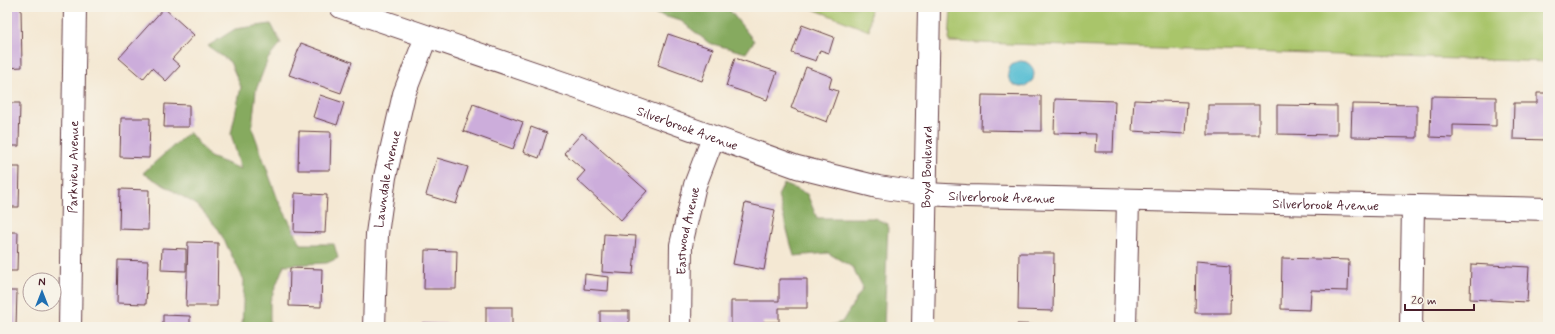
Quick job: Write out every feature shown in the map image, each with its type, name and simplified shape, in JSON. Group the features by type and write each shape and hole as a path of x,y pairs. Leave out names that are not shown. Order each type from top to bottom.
{"street":[{"name":"Parkview Avenue","path":"70,327 75,7"},
{"name":"Silverbrook Avenue","path":"341,7 575,87 797,167 878,186 926,194 966,196 1548,209"},
{"name":"Boyd Boulevard","path":"923,327 929,7"},
{"name":"Lawndale Avenue","path":"374,327 377,234 385,176 404,94 426,37"},
{"name":"Eastwood Avenue","path":"680,327 681,245 695,185 713,138"},
{"path":"1125,327 1128,200"},
{"path":"1411,327 1414,206"}],"green space":[{"path":"643,7 727,7 754,41 746,53 709,43 681,21 656,14"},
{"path":"808,7 871,7 869,31"},
{"path":"951,7 1548,7 1548,62 949,42"},
{"path":"271,24 281,43 268,59 256,90 252,128 278,200 301,244 334,244 338,258 327,263 284,265 270,301 270,327 242,327 244,280 219,230 197,205 143,173 189,132 210,157 241,169 231,134 241,87 230,62 208,46 235,29"},
{"path":"784,184 807,194 817,218 874,218 888,224 884,327 825,327 842,322 863,288 852,267 828,253 794,256 778,196"}],"water":[{"path":"1021,61 1030,65 1034,74 1030,83 1021,87 1012,83 1008,74 1012,65"}],"building":[{"path":"7,7 21,7 22,67 7,68"},
{"path":"499,7 512,7 510,11"},
{"path":"164,8 194,35 172,59 180,66 166,81 152,68 143,79 119,58"},
{"path":"802,25 834,37 829,53 820,50 816,61 792,53"},
{"path":"668,34 713,49 702,81 658,65"},
{"path":"301,43 352,62 341,93 289,75"},
{"path":"735,58 777,72 767,100 726,86"},
{"path":"806,67 832,77 829,88 838,91 827,122 791,108"},
{"path":"1537,93 1548,93 1548,140 1513,139 1514,103 1537,103"},
{"path":"320,95 344,103 337,125 313,117"},
{"path":"982,95 1041,96 1041,131 981,130"},
{"path":"1431,96 1496,97 1496,126 1453,125 1453,138 1430,137"},
{"path":"1055,99 1115,101 1113,152 1095,152 1096,134 1054,133"},
{"path":"1134,100 1187,102 1185,134 1132,131"},
{"path":"7,103 20,103 19,146 7,146"},
{"path":"165,104 189,105 189,127 164,127"},
{"path":"473,104 523,122 513,149 463,131"},
{"path":"1352,104 1417,105 1417,138 1351,137"},
{"path":"1208,105 1259,105 1259,135 1208,135"},
{"path":"1277,105 1337,106 1337,135 1277,134"},
{"path":"121,118 150,118 149,158 120,157"},
{"path":"531,127 547,133 539,158 523,152"},
{"path":"299,131 331,132 330,170 298,170"},
{"path":"582,133 647,191 621,220 577,180 585,171 564,153"},
{"path":"437,158 468,167 456,204 426,195"},
{"path":"7,167 20,167 19,207 7,207"},
{"path":"120,189 149,190 148,230 119,229"},
{"path":"295,193 327,195 325,233 294,232"},
{"path":"745,203 775,210 764,270 733,264"},
{"path":"7,232 18,232 17,271 7,271"},
{"path":"604,234 636,236 633,274 602,272"},
{"path":"188,242 218,243 217,306 186,306"},
{"path":"162,248 186,249 186,271 161,270"},
{"path":"425,250 457,251 456,289 424,289"},
{"path":"1019,253 1054,253 1053,311 1018,310"},
{"path":"1282,258 1349,260 1348,291 1311,290 1310,310 1281,309"},
{"path":"118,260 148,261 146,304 117,303"},
{"path":"1196,261 1231,264 1230,313 1195,313"},
{"path":"1471,264 1529,267 1527,302 1470,299"},
{"path":"290,268 322,269 321,307 289,306"},
{"path":"585,274 609,277 608,291 584,289"},
{"path":"779,279 807,279 807,308 779,308 779,322 763,322 763,327 731,327 731,301 779,301"},
{"path":"7,291 17,291 16,327 7,327"},
{"path":"486,307 512,307 512,327 486,327"},
{"path":"600,311 629,311 629,327 600,327"},
{"path":"163,315 190,316 190,327 163,327"},
{"path":"422,323 454,324 454,327 422,327"},
{"path":"1017,324 1053,325 1053,327 1017,327"}]}
